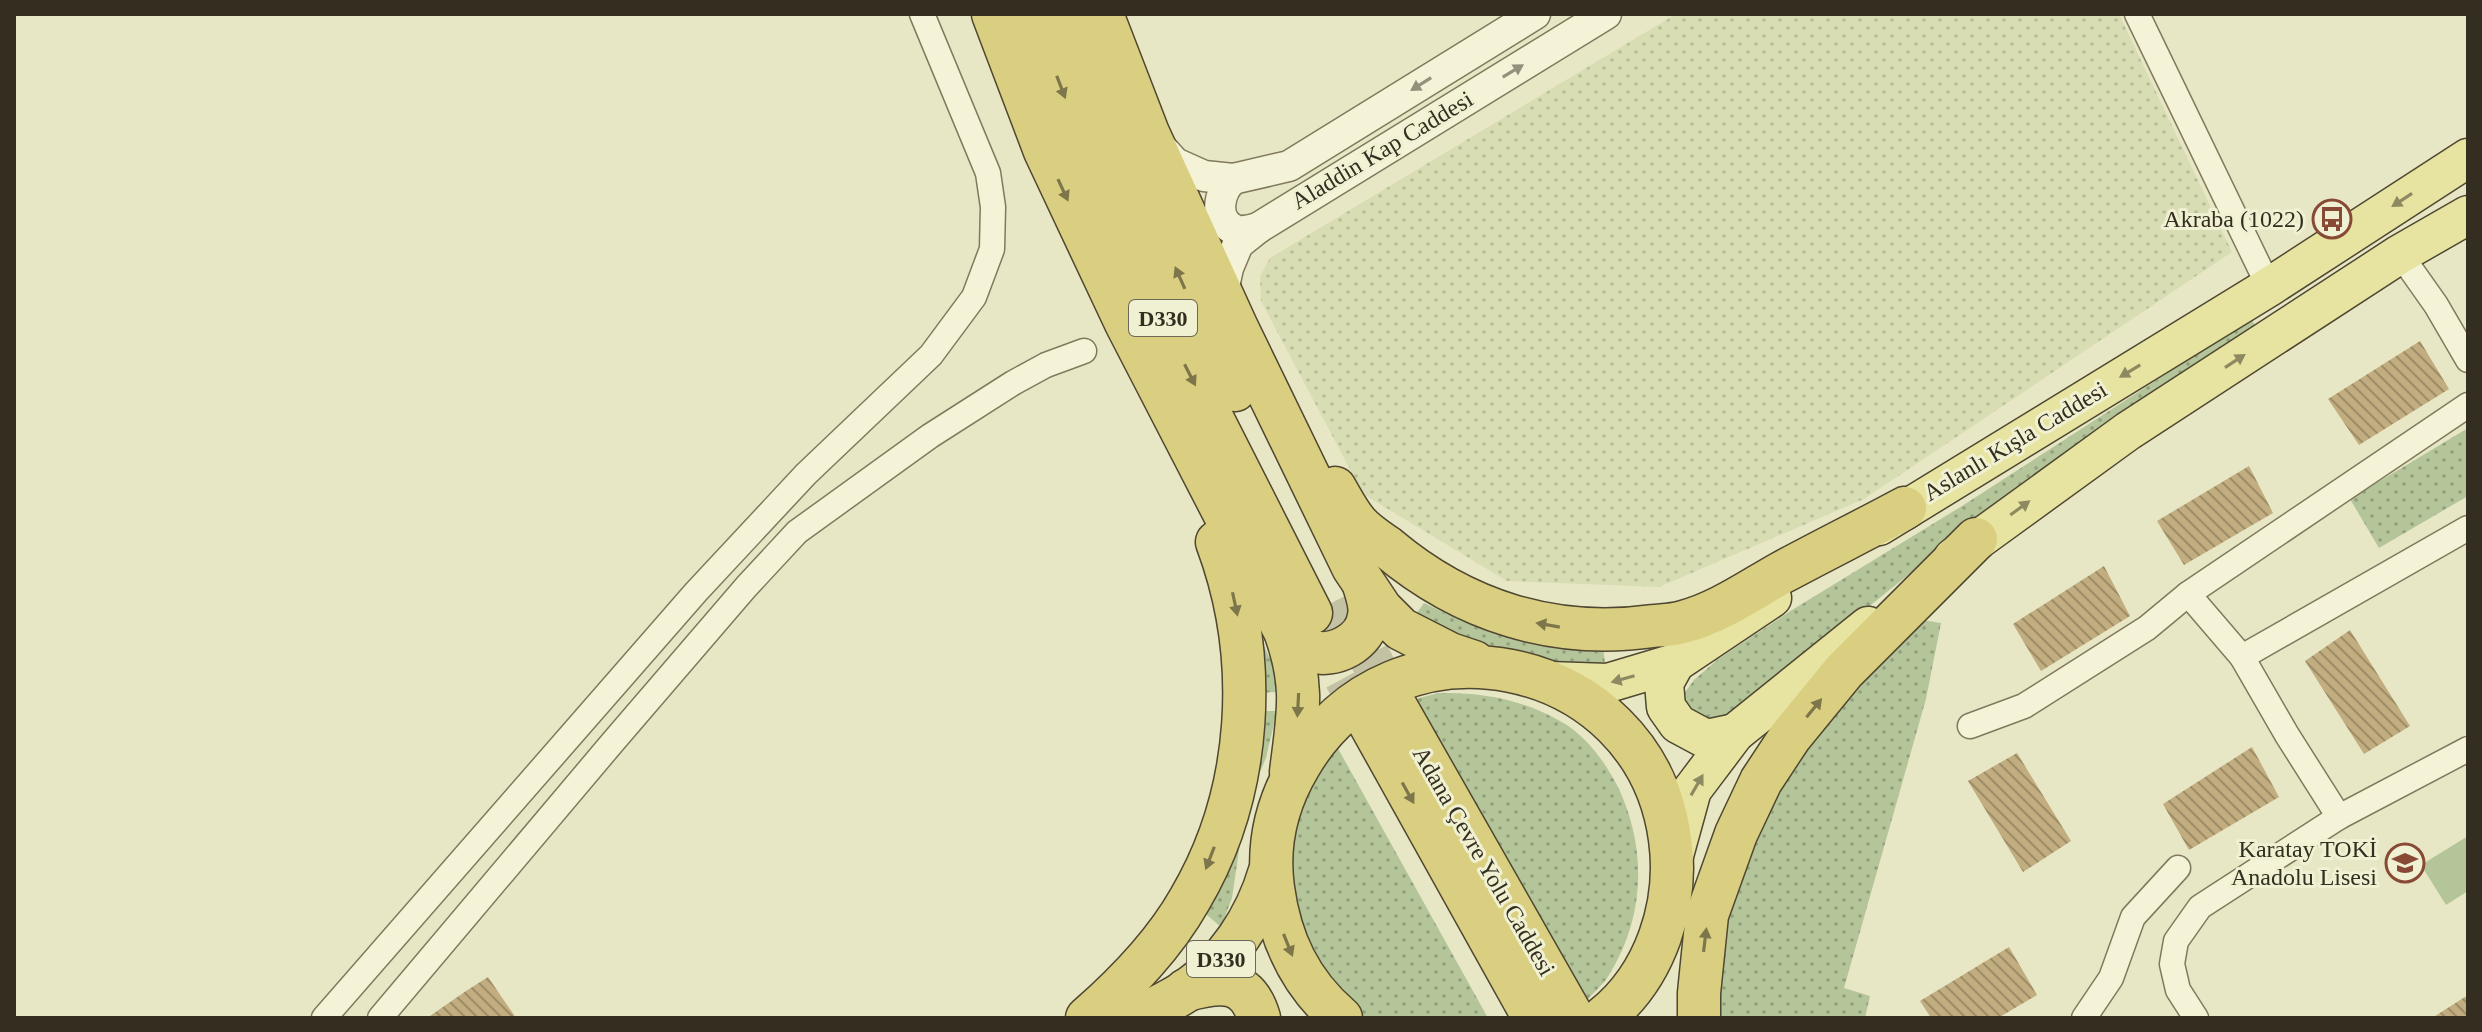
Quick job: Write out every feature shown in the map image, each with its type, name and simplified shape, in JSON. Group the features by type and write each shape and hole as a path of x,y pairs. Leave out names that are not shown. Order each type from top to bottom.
{"highway":[{"path":"993,14 1045,151 1126,323 1226,568 1241,633 1244,665 1243,725 1235,784 1203,874 1189,901 1148,958 1087,1018"},
{"name":"D330","path":"1033,14 1080,134 1179,353 1325,607"},
{"name":"D330","path":"1066,14 1325,607"},
{"path":"1102,14 1148,133 1237,328 1353,567 1292,653 1299,695 1290,781"},
{"path":"1126,323 1325,607"},
{"path":"1263,380 1358,524 1414,571 1463,598 1499,613 1549,626 1625,630 1683,622 1728,604 1905,508"},
{"path":"1699,1018 1707,915 1736,834 1761,781 1790,737 1844,671 1976,539"},
{"path":"1325,607 1381,609 1401,629 1450,654 1549,681 1593,707 1613,723 1637,752 1656,785 1668,821 1673,859 1672,890 1665,920 1634,1018"},
{"path":"1341,1018 1322,1002 1294,962 1277,917 1270,869 1275,824 1290,781 1324,731 1346,710 1371,693 1428,670 1488,666"},
{"name":"Adana Çevre Yolu Caddesi","path":"1383,716 1570,1017"},
{"name":"D330","path":"1137,1018 1186,990 1234,944 1262,897 1270,869"},
{"path":"1570,1017 1637,980 1658,942 1665,920"},
{"path":"1186,990 1212,983 1231,985 1246,992 1255,1004 1259,1018"}],"main road":[{"name":"Aslanlı Kışla Caddesi","path":"1549,681 1608,683 1675,663 1905,508 2269,287 2468,158"},
{"name":"Aslanlı Kışla Caddesi","path":"1673,859 1692,790 1735,733 1976,539 2128,431 2400,254 2468,215"},
{"path":"1675,663 1664,683 1666,707 1678,724 1706,739 1735,733"}],"street":[{"path":"324,1018 696,592 806,474 931,355 974,297 992,249 993,207 988,173 922,14"},
{"name":"Aladdin Kap Caddesi","path":"1233,179 1289,166 1535,14"},
{"name":"Aladdin Kap Caddesi","path":"1237,328 1224,287 1238,244 1279,213 1606,14"},
{"path":"2137,14 2269,287"},
{"path":"1148,133 1175,163 1204,176 1233,179"},
{"path":"1233,179 1220,196 1226,222 1232,229 1244,231 1258,228"},
{"path":"2400,254 2436,305 2468,360"},
{"path":"380,1018 622,731 797,532 930,436 989,398 1046,365 1084,351"},
{"path":"1970,726 2024,706 2147,628 2188,594 2468,405"},
{"path":"2242,657 2468,528"},
{"path":"2188,594 2242,657 2339,817"},
{"path":"2196,1018 2178,990 2172,964 2176,941 2200,907 2339,817 2468,749"},
{"path":"2084,1018 2111,978 2133,917 2178,868"}],"green space":[{"path":"1676,14 2119,14 2232,252 1864,499 1659,587 1507,581 1363,494 1261,301 1260,276 1270,258"},
{"path":"2251,319 2258,329 1945,545 1729,720 1693,725 1683,695 1694,680 1717,660"},
{"path":"2468,428 2468,496 2379,548 2350,499"},
{"path":"1243,598 1274,668 1278,692 1247,693"},
{"path":"1424,603 1462,621 1516,638 1603,647 1606,671 1564,669 1518,654 1468,648 1406,628"},
{"path":"1922,620 1941,623 1926,699 1844,988 1870,996 1865,1018 1717,1018 1724,923 1748,854 1789,772 1864,676"},
{"path":"1438,693 1501,698 1546,713 1569,727 1594,750 1619,789 1628,812 1638,859 1635,907 1621,953 1607,979 1585,1002 1412,700"},
{"path":"1244,711 1277,711 1266,758 1254,786 1241,837 1232,898 1221,927 1194,904"},
{"path":"1335,743 1488,1018 1351,1018 1294,940 1286,830"},
{"path":"2468,836 2468,891 2446,905 2421,865"}],"building":[{"path":"2420,341 2449,389 2359,445 2328,399"},
{"path":"2249,466 2273,513 2184,565 2157,521"},
{"path":"2104,566 2130,616 2041,671 2013,624"},
{"path":"2350,630 2410,726 2364,754 2305,661"},
{"path":"2252,747 2279,797 2189,850 2163,804"},
{"path":"2017,753 2071,841 2023,872 1968,781"},
{"path":"2009,947 2037,995 1998,1018 1931,1018 1920,1001"},
{"path":"488,977 516,1018 427,1018 466,991"},
{"path":"2468,995 2468,1018 2432,1018"}],"tunnel":[{"path":"1339,599 1396,707"},
{"path":"1315,622 1370,724"}],"place":[{"name":"Akraba (1022)","path":"2332,219"},
{"name":"Karatay TOKİ Anadolu Lisesi","path":"2405,863"}]}
